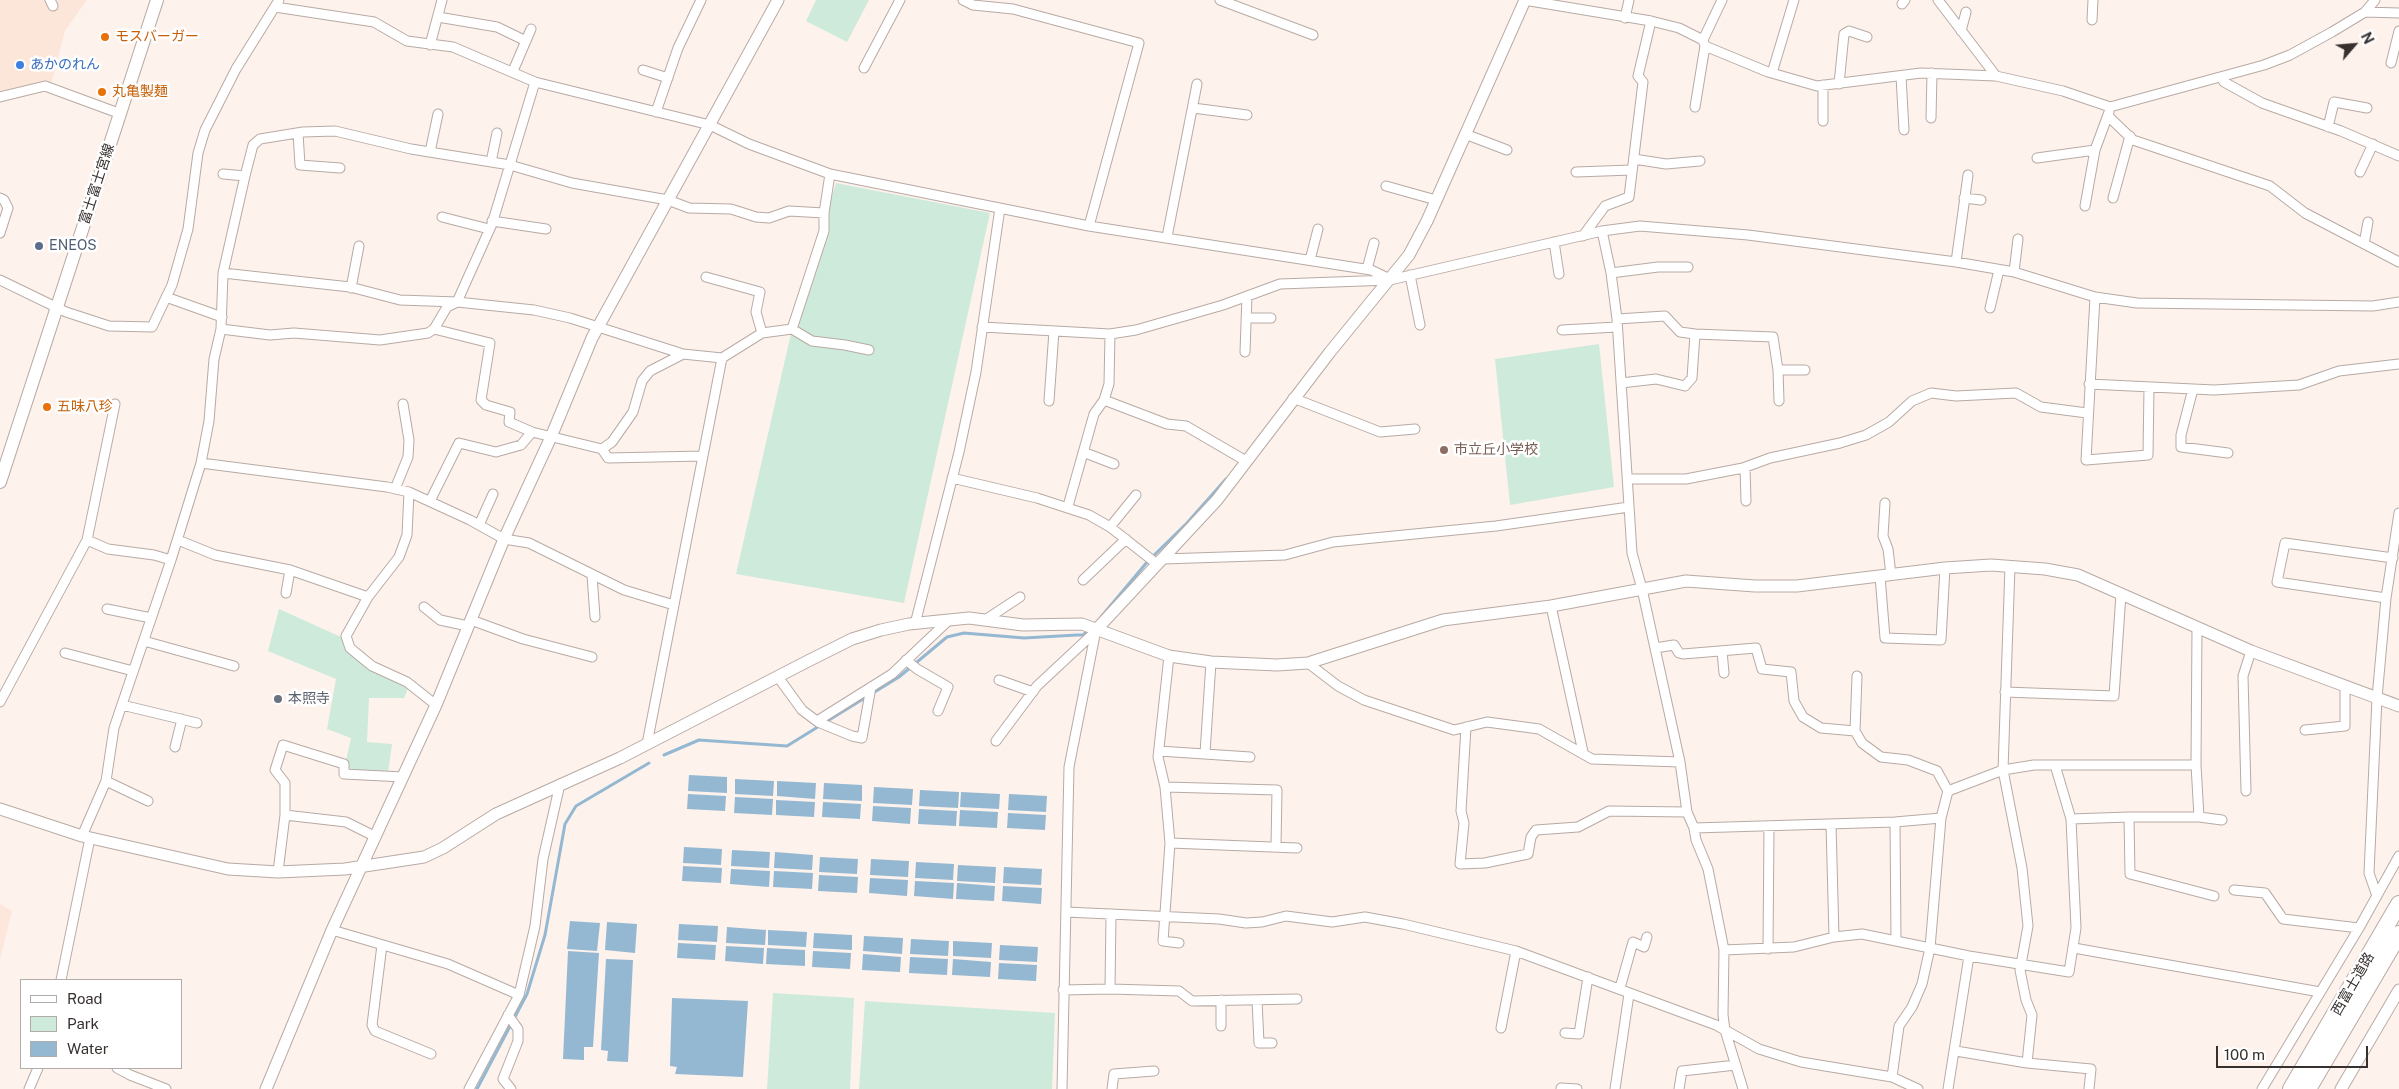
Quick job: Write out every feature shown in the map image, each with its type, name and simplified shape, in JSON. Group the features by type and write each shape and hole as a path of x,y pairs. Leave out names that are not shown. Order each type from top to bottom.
{"highway":[{"name":"西富士道路","path":"2291,1089 2399,904"},
{"name":"西富士道路","path":"2308,1089 2399,934"}],"main road":[{"name":"富士富士宮線","path":"0,482 4,454 56,307 157,0"}],"street":[{"path":"430,45 442,0"},
{"path":"656,112 678,48 701,0"},
{"path":"266,1089 332,930 364,865 436,705 504,539 598,328 778,0"},
{"path":"864,68 900,0"},
{"path":"963,0 973,5 1013,9 1139,43 1089,226"},
{"path":"1220,0 1313,35"},
{"path":"996,741 1033,692 1095,630 1155,560 1217,500 1293,398 1409,255 1436,200 1525,0 1652,21 1680,28 1704,43 1772,73 1817,86 1932,73 1996,76 2063,91 2109,111 2133,140 2270,186 2304,213 2399,262"},
{"path":"1625,18 1629,0"},
{"path":"1696,107 1704,43 1722,0"},
{"path":"1772,73 1794,0"},
{"path":"1938,0 1996,76"},
{"path":"2092,0 2092,20"},
{"path":"2109,111 2264,65 2290,55 2365,12 2375,0"},
{"path":"0,280 56,307 109,326 152,327 166,297 188,229 198,153 205,130 236,69 277,3 374,22 407,41 453,47 535,82 710,125 758,147 830,174 1089,226 1367,269 1390,280"},
{"path":"1961,31 1966,12"},
{"path":"2365,12 2399,13"},
{"path":"438,17 497,27 526,41"},
{"path":"1583,236 1605,206 1629,197 1643,82 1638,76 1652,21"},
{"path":"513,71 531,28"},
{"path":"1838,84 1844,34 1849,31 1867,37"},
{"path":"2391,63 2399,31"},
{"path":"643,70 668,78"},
{"path":"1931,118 1932,73"},
{"path":"1901,76 1904,130"},
{"path":"2221,77 2224,82 2262,103 2399,156"},
{"path":"221,329 270,335 294,334 380,340 428,333 434,328 447,307 458,302 491,225 535,82"},
{"path":"1167,237 1197,84"},
{"path":"1823,85 1823,121"},
{"path":"0,97 45,86 120,114"},
{"path":"2328,127 2334,102 2367,108"},
{"path":"1192,108 1247,115"},
{"path":"2085,206 2095,150 2109,111"},
{"path":"430,152 438,114"},
{"path":"61,979 86,836 106,781 114,728 178,540 201,463 209,421 214,359 221,329 224,273 253,145 260,139 298,133 336,131 366,140 510,165 572,183 668,200 688,208 731,209 756,217 769,218 789,211 824,213"},
{"path":"298,133 300,165 340,168"},
{"path":"491,162 497,133"},
{"path":"1465,134 1507,150"},
{"path":"2113,198 2130,136"},
{"path":"2360,172 2372,144"},
{"path":"2037,158 2095,150"},
{"path":"1634,159 1666,164 1700,161"},
{"path":"1576,172 1632,170"},
{"path":"223,174 245,176"},
{"path":"792,329 824,231 824,213 830,174"},
{"path":"1956,262 1968,175"},
{"path":"1386,186 1436,200"},
{"path":"0,198 4,200 8,208 0,233"},
{"path":"1964,198 1981,200"},
{"path":"915,624 952,478 976,372 1000,208"},
{"path":"442,217 491,225 546,230"},
{"path":"2364,244 2368,222"},
{"path":"982,327 1110,334 1136,330 1280,284 1390,280 1602,231 1640,226 1748,235 1956,262 2014,272 2095,297 2137,302 2373,306 2399,302"},
{"path":"1310,260 1318,229"},
{"path":"1602,231 1611,273 1617,323 1632,553 1642,589 1680,762 1686,812 1694,828 1696,840 1708,868 1724,950 1723,1015 1725,1030 1742,1089"},
{"path":"2014,272 2018,239"},
{"path":"1554,242 1559,274"},
{"path":"1367,269 1374,243"},
{"path":"351,288 359,246"},
{"path":"1611,273 1658,267 1688,267"},
{"path":"1990,308 1999,270"},
{"path":"224,273 351,288 400,300 458,302 534,310 570,318 683,354 722,358 762,333 792,329 812,341 869,350"},
{"path":"1410,275 1420,325"},
{"path":"706,278 760,292 756,312 762,333"},
{"path":"1245,352 1247,296"},
{"path":"166,297 222,317"},
{"path":"2095,297 2087,413 2086,460 2148,455 2149,387"},
{"path":"1562,330 1665,316 1680,332 1773,337 1778,370 1779,401"},
{"path":"1246,318 1271,318"},
{"path":"434,328 490,343 481,400 486,405 510,412 509,422 532,432 602,449 608,458 703,456"},
{"path":"1049,401 1054,331"},
{"path":"1068,506 1094,414 1104,400 1109,384 1110,334"},
{"path":"1621,383 1656,379 1685,386 1692,378 1696,334"},
{"path":"602,449 612,442 633,412 642,380 650,371 683,354"},
{"path":"647,744 722,358"},
{"path":"2089,384 2214,390 2299,385 2339,371 2399,364"},
{"path":"1778,370 1805,370"},
{"path":"2193,388 2181,435 2181,447 2228,453"},
{"path":"1628,479 1686,479 1745,467 1770,458 1866,435 1889,422 1912,401 1931,393 1956,396 2016,393 2041,407 2087,413"},
{"path":"1293,398 1380,432 1415,430"},
{"path":"1104,400 1167,424 1186,426 1246,461"},
{"path":"0,702 87,540 115,404"},
{"path":"395,489 408,456 409,440 404,404"},
{"path":"430,501 459,442 496,452 521,445 532,432"},
{"path":"1082,452 1114,464"},
{"path":"201,463 409,492 504,539 529,543 624,590 674,605"},
{"path":"1745,467 1746,501"},
{"path":"952,478 1068,506 1110,527 1155,560 1285,555 1333,542 1496,526 1629,507"},
{"path":"409,492 406,535 399,557 368,596 346,636 350,648 372,666 407,682 436,705"},
{"path":"479,525 493,494"},
{"path":"1110,527 1136,495"},
{"path":"1885,503 1883,536 1888,549 1885,638 1941,640 1945,568"},
{"path":"2377,896 2369,873 2377,698 2386,598 2399,513"},
{"path":"1083,580 1126,539"},
{"path":"87,540 108,549 171,560"},
{"path":"178,540 215,554 290,570 368,596"},
{"path":"2386,598 2278,582 2285,543 2393,558"},
{"path":"2010,566 2003,770 2022,868 2028,926 2020,970 2026,1000 2032,1015 2027,1063"},
{"path":"0,809 86,836 228,869 278,872 345,869 424,857 443,848 496,814 647,744 852,639 881,630 969,618 1023,625 1082,624 1169,656 1211,662 1277,665 1308,663 1442,620 1551,606 1686,581 1754,586 1797,586 1945,568 2010,566 2078,575 2251,652 2399,706"},
{"path":"286,593 290,570"},
{"path":"592,575 595,617"},
{"path":"2005,692 2114,696 2121,594"},
{"path":"985,620 1020,597"},
{"path":"1551,606 1583,752"},
{"path":"424,607 440,620 470,623 592,657"},
{"path":"107,609 151,618"},
{"path":"821,723 892,674 949,620"},
{"path":"2197,628 2196,765 2199,817"},
{"path":"1062,1089 1069,768 1095,630"},
{"path":"144,641 234,666"},
{"path":"1655,648 1674,645 1679,653 1684,654 1756,648 1762,669 1791,672 1794,701 1803,717 1821,728 1855,730"},
{"path":"1722,651 1724,673"},
{"path":"2246,791 2243,676 2251,652"},
{"path":"65,653 133,672"},
{"path":"1169,656 1159,751 1170,843 1163,941 1179,943"},
{"path":"907,661 948,687 938,711"},
{"path":"1205,753 1211,662"},
{"path":"1308,663 1322,671 1338,686 1364,700 1454,730 1487,722 1538,729 1583,752 1592,759 1680,762"},
{"path":"1857,676 1855,730 1862,743 1881,757 1908,760 1938,771 1948,790 1941,818 1930,948 1922,984 1912,1007 1899,1026 1892,1077"},
{"path":"778,677 802,710 821,723 852,736 862,738 871,688"},
{"path":"999,680 1033,692"},
{"path":"2305,730 2344,726 2345,687"},
{"path":"122,705 197,723"},
{"path":"175,747 182,719"},
{"path":"1466,728 1461,811 1464,823 1460,864 1484,863 1528,854 1532,837 1536,830 1578,827 1609,811 1686,812"},
{"path":"278,872 285,815 285,783 276,770 284,745 344,764 344,774 404,777"},
{"path":"1159,751 1205,753 1250,758"},
{"path":"1948,790 2003,770 2034,765 2196,765"},
{"path":"1724,950 1768,949 1794,946 1834,937 1862,934 1969,956 2069,972 2074,948 2076,898 2071,819 2054,765"},
{"path":"106,781 148,800"},
{"path":"469,1089 519,995 535,926 543,859 560,784"},
{"path":"1164,787 1277,790 1276,846"},
{"path":"285,815 346,822 376,837"},
{"path":"2129,817 2130,874 2214,896"},
{"path":"2071,819 2199,817 2222,820"},
{"path":"1694,828 1895,822 1941,818"},
{"path":"1895,822 1896,940"},
{"path":"1832,824 1834,937"},
{"path":"1768,949 1769,826"},
{"path":"1170,843 1297,848"},
{"path":"2262,1089 2359,928 2399,856"},
{"path":"2234,890 2266,893 2284,919 2359,928"},
{"path":"1066,912 1246,923 1262,922 1286,916 1332,922 1365,917 1403,924 1459,939 1516,951 1588,976 1620,988 1629,994 1725,1030 1760,1049 1801,1062 1892,1077 1918,1089"},
{"path":"1110,988 1111,914"},
{"path":"332,930 448,964 519,995"},
{"path":"1620,988 1633,942 1644,947 1647,937"},
{"path":"382,945 372,1025 375,1031 431,1054"},
{"path":"2074,948 2320,992"},
{"path":"1501,1028 1516,951"},
{"path":"1948,1089 1956,1050 1969,956"},
{"path":"1565,1033 1579,1034 1588,976"},
{"path":"1064,990 1110,988 1179,991 1192,1001 1297,999"},
{"path":"2341,1089 2399,990"},
{"path":"1615,1089 1629,994"},
{"path":"1221,1000 1221,1026"},
{"path":"1257,1000 1259,1043 1272,1043"},
{"path":"508,1015 518,1029 518,1041 503,1079 511,1089"},
{"path":"1956,1050 2027,1063 2090,1069 2089,1089"},
{"path":"1679,1089 1682,1071 1736,1064"},
{"path":"29,1089 38,1069"},
{"path":"119,1069 166,1089"},
{"path":"1112,1089 1114,1074 1154,1071"},
{"path":"1561,1088 1577,1089"}],"shaded area":[{"path":"0,0 87,0 65,31 51,84 0,94"},
{"path":"0,904 12,911 0,959"}],"green space":[{"path":"816,0 869,0 847,42 806,21"},
{"path":"836,183 990,213 904,603 736,574 792,329"},
{"path":"1599,344 1614,487 1510,505 1495,359"},
{"path":"279,609 341,637 351,651 409,686 404,698 369,698 367,742 392,744 388,773 344,769 351,738 327,729 336,679 268,651"},
{"path":"773,993 854,998 850,1089 767,1089"},
{"path":"865,1001 1055,1013 1052,1089 859,1089"}],"water":[{"path":"689,775 727,777 727,793 688,791"},
{"path":"735,779 774,781 773,796 735,794"},
{"path":"777,781 816,783 815,799 777,796"},
{"path":"824,783 862,785 862,801 823,799"},
{"path":"874,787 913,789 912,805 873,803"},
{"path":"920,790 959,792 958,808 919,806"},
{"path":"961,792 1000,794 999,809 960,807"},
{"path":"688,794 726,796 725,811 687,809"},
{"path":"1009,794 1047,796 1046,812 1008,810"},
{"path":"735,797 773,799 772,815 734,813"},
{"path":"776,800 815,802 814,817 776,815"},
{"path":"823,802 861,804 860,819 822,817"},
{"path":"873,806 911,808 910,824 872,821"},
{"path":"919,809 957,811 956,826 918,824"},
{"path":"960,810 998,812 997,828 959,826"},
{"path":"1008,813 1046,815 1045,830 1007,828"},
{"path":"684,847 722,849 721,865 683,863"},
{"path":"732,850 770,852 769,868 731,866"},
{"path":"775,852 813,855 812,870 774,868"},
{"path":"820,857 858,859 857,874 819,872"},
{"path":"871,859 909,861 908,877 870,875"},
{"path":"916,862 954,864 953,880 915,878"},
{"path":"958,865 996,867 995,883 957,881"},
{"path":"683,866 722,868 721,883 682,881"},
{"path":"1004,867 1042,869 1041,885 1003,883"},
{"path":"731,869 770,871 769,887 730,884"},
{"path":"774,871 813,873 812,889 773,887"},
{"path":"819,875 858,877 857,893 818,891"},
{"path":"870,878 908,880 907,896 869,893"},
{"path":"915,881 954,883 953,899 914,896"},
{"path":"957,883 995,886 994,901 956,899"},
{"path":"1003,886 1042,888 1041,904 1002,901"},
{"path":"570,921 600,923 597,951 567,949"},
{"path":"607,922 637,924 635,953 605,950"},
{"path":"679,924 718,926 717,942 678,940"},
{"path":"727,927 766,930 765,945 726,943"},
{"path":"768,930 807,932 806,947 768,945"},
{"path":"814,933 852,935 852,950 813,948"},
{"path":"864,936 903,938 902,954 863,951"},
{"path":"911,939 949,941 948,956 910,954"},
{"path":"953,941 992,943 991,958 953,956"},
{"path":"678,943 716,945 715,960 677,958"},
{"path":"1000,945 1038,947 1037,962 999,960"},
{"path":"726,946 764,948 763,964 725,961"},
{"path":"767,948 805,950 805,966 766,964"},
{"path":"568,951 599,953 593,1047 584,1047 584,1060 563,1059"},
{"path":"813,951 851,953 850,969 812,967"},
{"path":"863,954 901,957 900,972 862,970"},
{"path":"910,957 948,959 947,975 909,973"},
{"path":"606,959 633,960 628,1062 607,1061 608,1051 601,1050"},
{"path":"953,959 991,962 990,977 952,975"},
{"path":"999,963 1037,965 1036,981 998,979"},
{"path":"672,998 748,1001 743,1077 675,1074 677,1067 670,1066"}],"waterway":[{"path":"1101,617 1148,561 1187,523 1226,479"},
{"path":"873,693 899,677 947,637 964,633 1024,638 1083,635 1090,629"},
{"path":"664,755 699,740 787,746 868,696"},
{"path":"477,1089 527,994 545,935 565,824 576,806 649,763"}],"place":[{"name":"モスバーガー","path":"105,37"},
{"name":"あかのれん","path":"20,65"},
{"name":"丸亀製麺","path":"102,92"},
{"name":"ENEOS","path":"39,246"},
{"name":"五味八珍","path":"47,407"},
{"name":"市立丘小学校","path":"1444,450"},
{"name":"本照寺","path":"278,699"}]}
